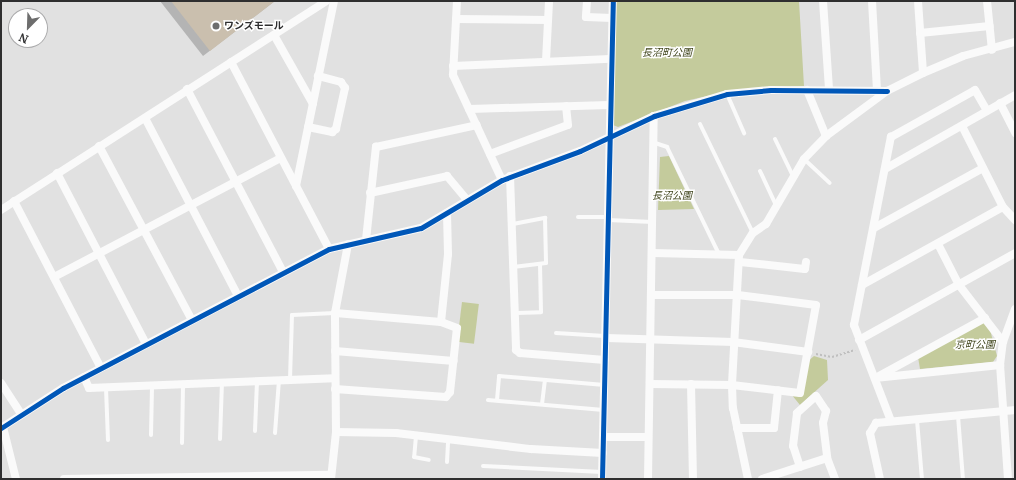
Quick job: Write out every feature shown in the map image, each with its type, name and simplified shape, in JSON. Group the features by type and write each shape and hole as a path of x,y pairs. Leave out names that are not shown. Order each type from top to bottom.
{"street":[{"path":"1,210 326,1"},
{"path":"296,186 334,1"},
{"path":"457,1 453,66 455,80 502,180"},
{"path":"546,61 549,1"},
{"path":"587,1 586,17 612,18"},
{"path":"602,475 610,135 610,59 613,1"},
{"path":"823,1 829,89"},
{"path":"872,1 877,91"},
{"path":"918,1 923,73"},
{"path":"987,1 992,50"},
{"path":"456,19 548,20"},
{"path":"920,33 990,26"},
{"path":"274,35 313,104"},
{"path":"748,479 737,428 732,385 733,342 738,295 739,258 753,233 766,224 793,176 804,160 826,136 887,91 923,73 963,56 992,50 1015,42"},
{"path":"453,66 610,59"},
{"path":"231,62 329,249"},
{"path":"308,127 332,132 336,130 345,88 341,82 318,76"},
{"path":"187,89 283,272"},
{"path":"16,479 2,427 21,414 84,377 329,249 421,228 510,176 580,152 610,135 654,116 727,94 829,89 887,91"},
{"path":"807,90 826,136"},
{"path":"891,421 854,325 891,137 975,90 987,111"},
{"path":"885,169 1015,95"},
{"path":"469,110 609,104"},
{"path":"1000,104 1015,133"},
{"path":"490,154 568,125 566,106"},
{"path":"648,479 655,143 654,116"},
{"path":"144,118 238,296"},
{"path":"366,240 373,155 379,145 477,125"},
{"path":"962,126 1003,207 1015,220"},
{"path":"99,146 192,320"},
{"path":"54,277 282,158"},
{"path":"874,228 983,168"},
{"path":"57,173 146,344"},
{"path":"370,193 447,176 467,200"},
{"path":"510,176 517,313 517,352 605,360"},
{"path":"14,202 101,368"},
{"path":"862,285 1003,207"},
{"path":"441,322 448,254 447,213"},
{"path":"64,479 331,477 336,432 334,378 336,313 348,244"},
{"path":"938,244 959,285 1003,342"},
{"path":"653,253 719,254 805,269 806,262"},
{"path":"861,344 1015,253"},
{"path":"650,384 732,385 800,393 816,305 738,295 652,295"},
{"path":"1008,479 1002,411 1000,365 1003,342 1015,309"},
{"path":"335,389 446,397 450,392 457,328 441,322 336,313"},
{"path":"875,378 985,318"},
{"path":"606,337 650,340 733,342 808,352"},
{"path":"335,351 454,361"},
{"path":"875,378 1000,365"},
{"path":"84,377 89,388 152,387 279,379 334,378"},
{"path":"1,383 21,414"},
{"path":"691,384 693,479"},
{"path":"737,428 774,428 778,390"},
{"path":"800,467 793,446 797,413 816,396 826,411 823,423 828,458 835,479"},
{"path":"880,479 870,433 876,423 1015,410"},
{"path":"336,432 416,436 603,453"},
{"path":"603,437 648,437"},
{"path":"762,479 775,477 828,458"}],"lane":[{"path":"727,94 744,133"},
{"path":"700,124 753,233"},
{"path":"775,139 793,176"},
{"path":"655,143 667,147 719,254"},
{"path":"804,160 830,182"},
{"path":"760,171 777,206"},
{"path":"578,217 653,222"},
{"path":"513,224 545,218 546,263 514,267"},
{"path":"517,313 541,312 540,264"},
{"path":"290,379 292,315 336,313"},
{"path":"556,333 606,337"},
{"path":"497,400 499,376 605,385"},
{"path":"275,433 279,379"},
{"path":"542,404 545,380"},
{"path":"255,431 257,381"},
{"path":"220,439 222,383"},
{"path":"182,443 183,384"},
{"path":"151,435 152,387"},
{"path":"106,388 108,440"},
{"path":"488,400 604,410"},
{"path":"958,416 963,479"},
{"path":"917,420 922,479"},
{"path":"416,436 414,457 429,460"},
{"path":"447,462 448,440"},
{"path":"483,466 602,475"}],"path":[{"path":"808,352 832,357 861,344"}],"green space":[{"name":"長沼町公園","path":"616,1 799,1 804,86 734,90 685,101 618,127 613,125"},
{"name":"長沼公園","path":"669,156 694,209 658,210 660,157"},
{"path":"462,302 479,304 474,344 457,342"},
{"name":"京町公園","path":"983,321 988,322 997,356 993,362 920,369 918,357"},
{"path":"814,356 827,360 828,380 800,405 791,394 802,396 807,362"}],"building":[{"name":"ワンズモール","path":"171,1 275,1 210,51"}],"cycle path":[{"path":"602,479 613,1"},
{"path":"1,428 63,388 329,249 421,228 502,180 580,151 654,116 727,94 771,90 887,91"}],"place":[{"name":"ワンズモール","path":"216,26"}]}
